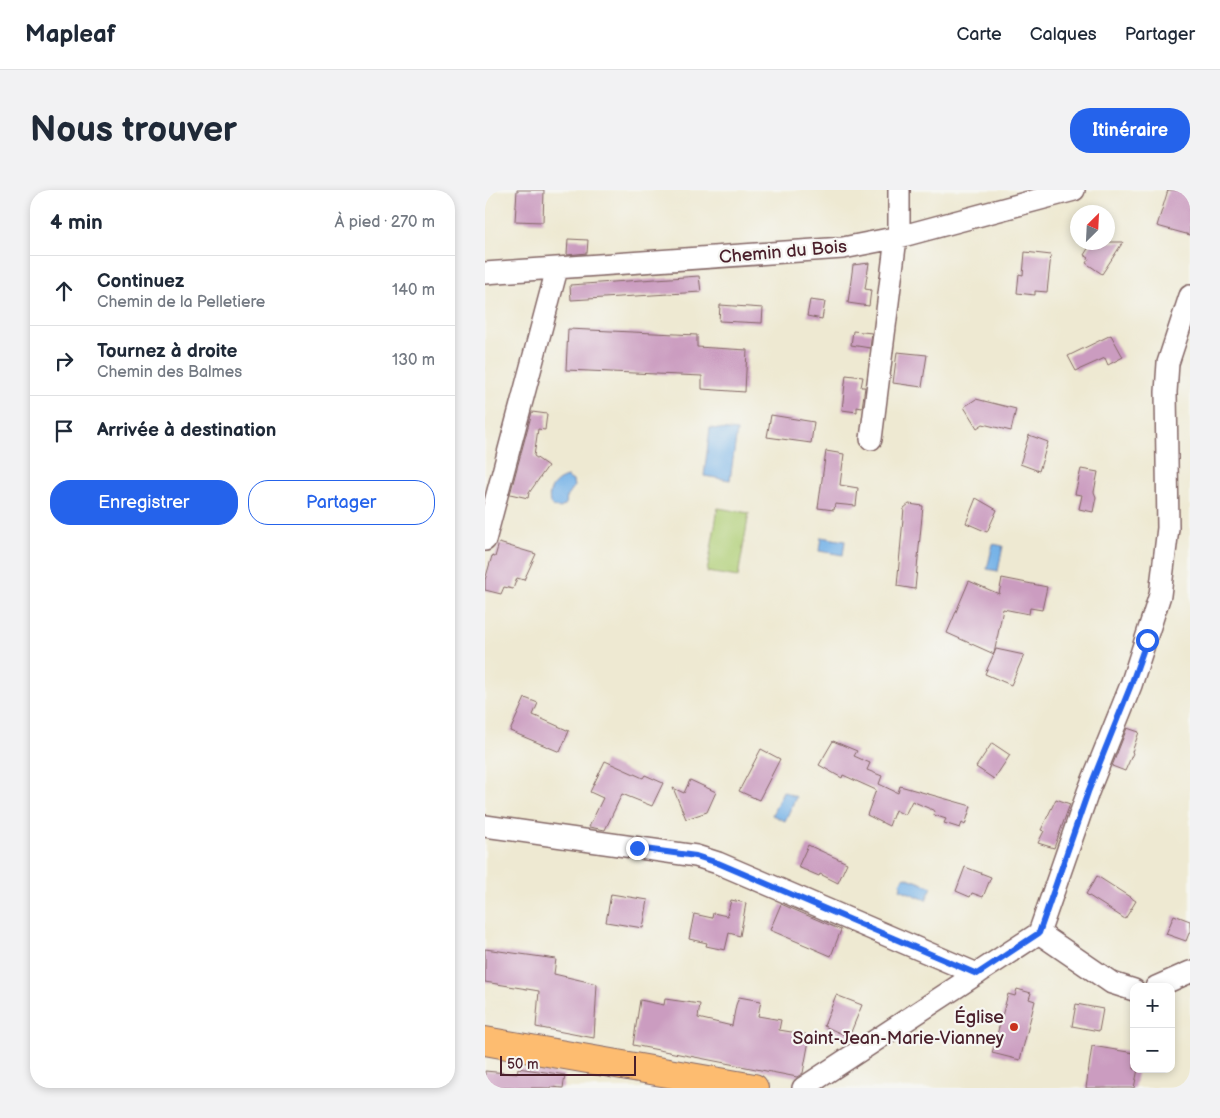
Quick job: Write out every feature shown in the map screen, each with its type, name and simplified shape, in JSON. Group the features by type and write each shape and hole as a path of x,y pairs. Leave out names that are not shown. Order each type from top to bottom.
{"main road":[{"path":"485,1041 754,1088"}],"street":[{"path":"871,439 897,237 899,190"},
{"name":"Chemin du Bois","path":"485,274 811,252 843,248 897,237 1074,190"},
{"path":"485,540 557,269"},
{"path":"803,1088 1039,933 1088,792 1131,685 1160,595 1168,528 1166,392 1168,363 1190,296"},
{"path":"485,826 696,856 718,863 977,974"},
{"path":"1039,933 1113,983 1130,989"},
{"path":"1166,983 1190,972"}],"green space":[{"path":"718,508 749,513 738,577 707,572"}],"water":[{"path":"710,428 737,431 730,480 704,476"},
{"path":"567,477 573,481 574,487 567,496 566,504 556,508 550,503 551,490 559,480"},
{"path":"821,537 845,541 843,555 819,551"},
{"path":"993,544 1003,546 998,571 987,569"},
{"path":"783,791 796,797 785,821 772,815"},
{"path":"905,877 932,887 926,900 900,889 900,882"}],"building":[{"path":"517,190 544,190 543,222 515,221"},
{"path":"1168,190 1190,190 1190,235 1157,226"},
{"path":"568,239 588,240 587,253 567,255"},
{"path":"1115,242 1123,242 1102,274 1086,263 1089,258 1084,255 1087,250 1115,250"},
{"path":"1025,252 1051,255 1047,292 1035,291 1035,295 1017,293 1019,274 1023,275"},
{"path":"869,263 865,289 871,290 869,306 848,303 853,265"},
{"path":"699,276 701,292 571,300 570,285"},
{"path":"810,300 825,302 822,319 807,316"},
{"path":"720,305 763,308 762,323 719,321"},
{"path":"568,329 697,335 697,347 747,350 745,392 702,389 702,376 566,370"},
{"path":"853,331 872,333 870,348 851,345"},
{"path":"1111,335 1123,357 1108,365 1105,358 1076,371 1068,356"},
{"path":"897,352 927,355 922,387 893,383"},
{"path":"846,375 863,377 861,387 865,387 862,408 857,407 857,412 842,410"},
{"path":"976,399 1016,409 1011,431 983,424 977,428 964,407"},
{"path":"532,412 547,414 545,430 538,429 534,456 548,466 529,493 528,498 510,494"},
{"path":"771,415 814,422 811,443 767,437"},
{"path":"1029,435 1048,442 1039,471 1020,464"},
{"path":"826,451 844,454 840,485 858,488 856,506 835,504 834,510 818,508"},
{"path":"1081,469 1098,472 1093,512 1079,509 1082,495 1075,494"},
{"path":"976,498 997,510 987,532 966,523"},
{"path":"909,504 923,506 915,589 897,586 904,508"},
{"path":"499,543 536,554 524,580 517,578 513,589 504,587 501,594 485,590 485,580 492,556 495,557"},
{"path":"1002,578 1047,587 1042,610 1030,608 1029,614 1003,609 994,654 947,633 969,581 999,594"},
{"path":"996,649 1024,655 1011,685 985,674"},
{"path":"525,698 538,703 533,715 569,731 560,752 510,731"},
{"path":"1127,728 1139,732 1125,771 1112,766"},
{"path":"833,741 857,751 854,756 870,763 867,770 882,776 879,784 898,793 900,786 971,806 965,825 962,823 960,828 944,823 946,819 934,815 935,811 912,801 905,815 895,810 889,826 867,815 876,790 843,775 842,778 819,765"},
{"path":"992,743 1010,755 994,779 976,767"},
{"path":"761,749 780,759 759,800 739,791"},
{"path":"605,761 643,778 645,775 663,783 652,806 622,794 605,830 589,827 603,798 590,792"},
{"path":"690,780 716,792 707,812 686,819 673,788 684,793"},
{"path":"1056,799 1070,804 1054,848 1038,843 1044,831 1041,830"},
{"path":"808,845 847,863 838,883 820,874 819,876 798,867"},
{"path":"965,867 991,877 983,897 972,893 970,897 956,891"},
{"path":"1097,876 1136,901 1125,919 1086,894"},
{"path":"611,894 648,900 643,928 606,922"},
{"path":"731,900 746,903 740,936 729,933 725,950 706,946 707,943 689,939 694,914 712,918 713,913 727,916"},
{"path":"781,904 841,930 831,956 770,930"},
{"path":"1174,915 1190,921 1190,931 1186,941 1166,934"},
{"path":"485,949 556,959 554,974 597,984 594,1038 536,1027 539,991 485,982"},
{"name":"Église Saint-Jean-Marie-Vianney","path":"1017,989 1031,993 1029,999 1035,1001 1020,1060 992,1053 1008,994 1015,996"},
{"path":"836,995 862,1005 849,1037 824,1026"},
{"path":"739,997 761,1001 758,1016 781,1020 779,1030 810,1035 803,1073 797,1077 633,1045 640,1000 664,1005 665,999 700,1004 698,1018 732,1026"},
{"path":"1076,1004 1103,1009 1099,1031 1072,1026"},
{"path":"1092,1046 1130,1052 1130,1073 1137,1073 1134,1088 1086,1088"},
{"path":"518,1068 565,1075 563,1088 485,1088 485,1071 517,1074"}],"place":[{"name":"Église Saint-Jean-Marie-Vianney","path":"1014,1027"}],"route":[{"path":"637,848 696,856 718,863 977,974 1039,933 1088,792 1147,640"}]}
